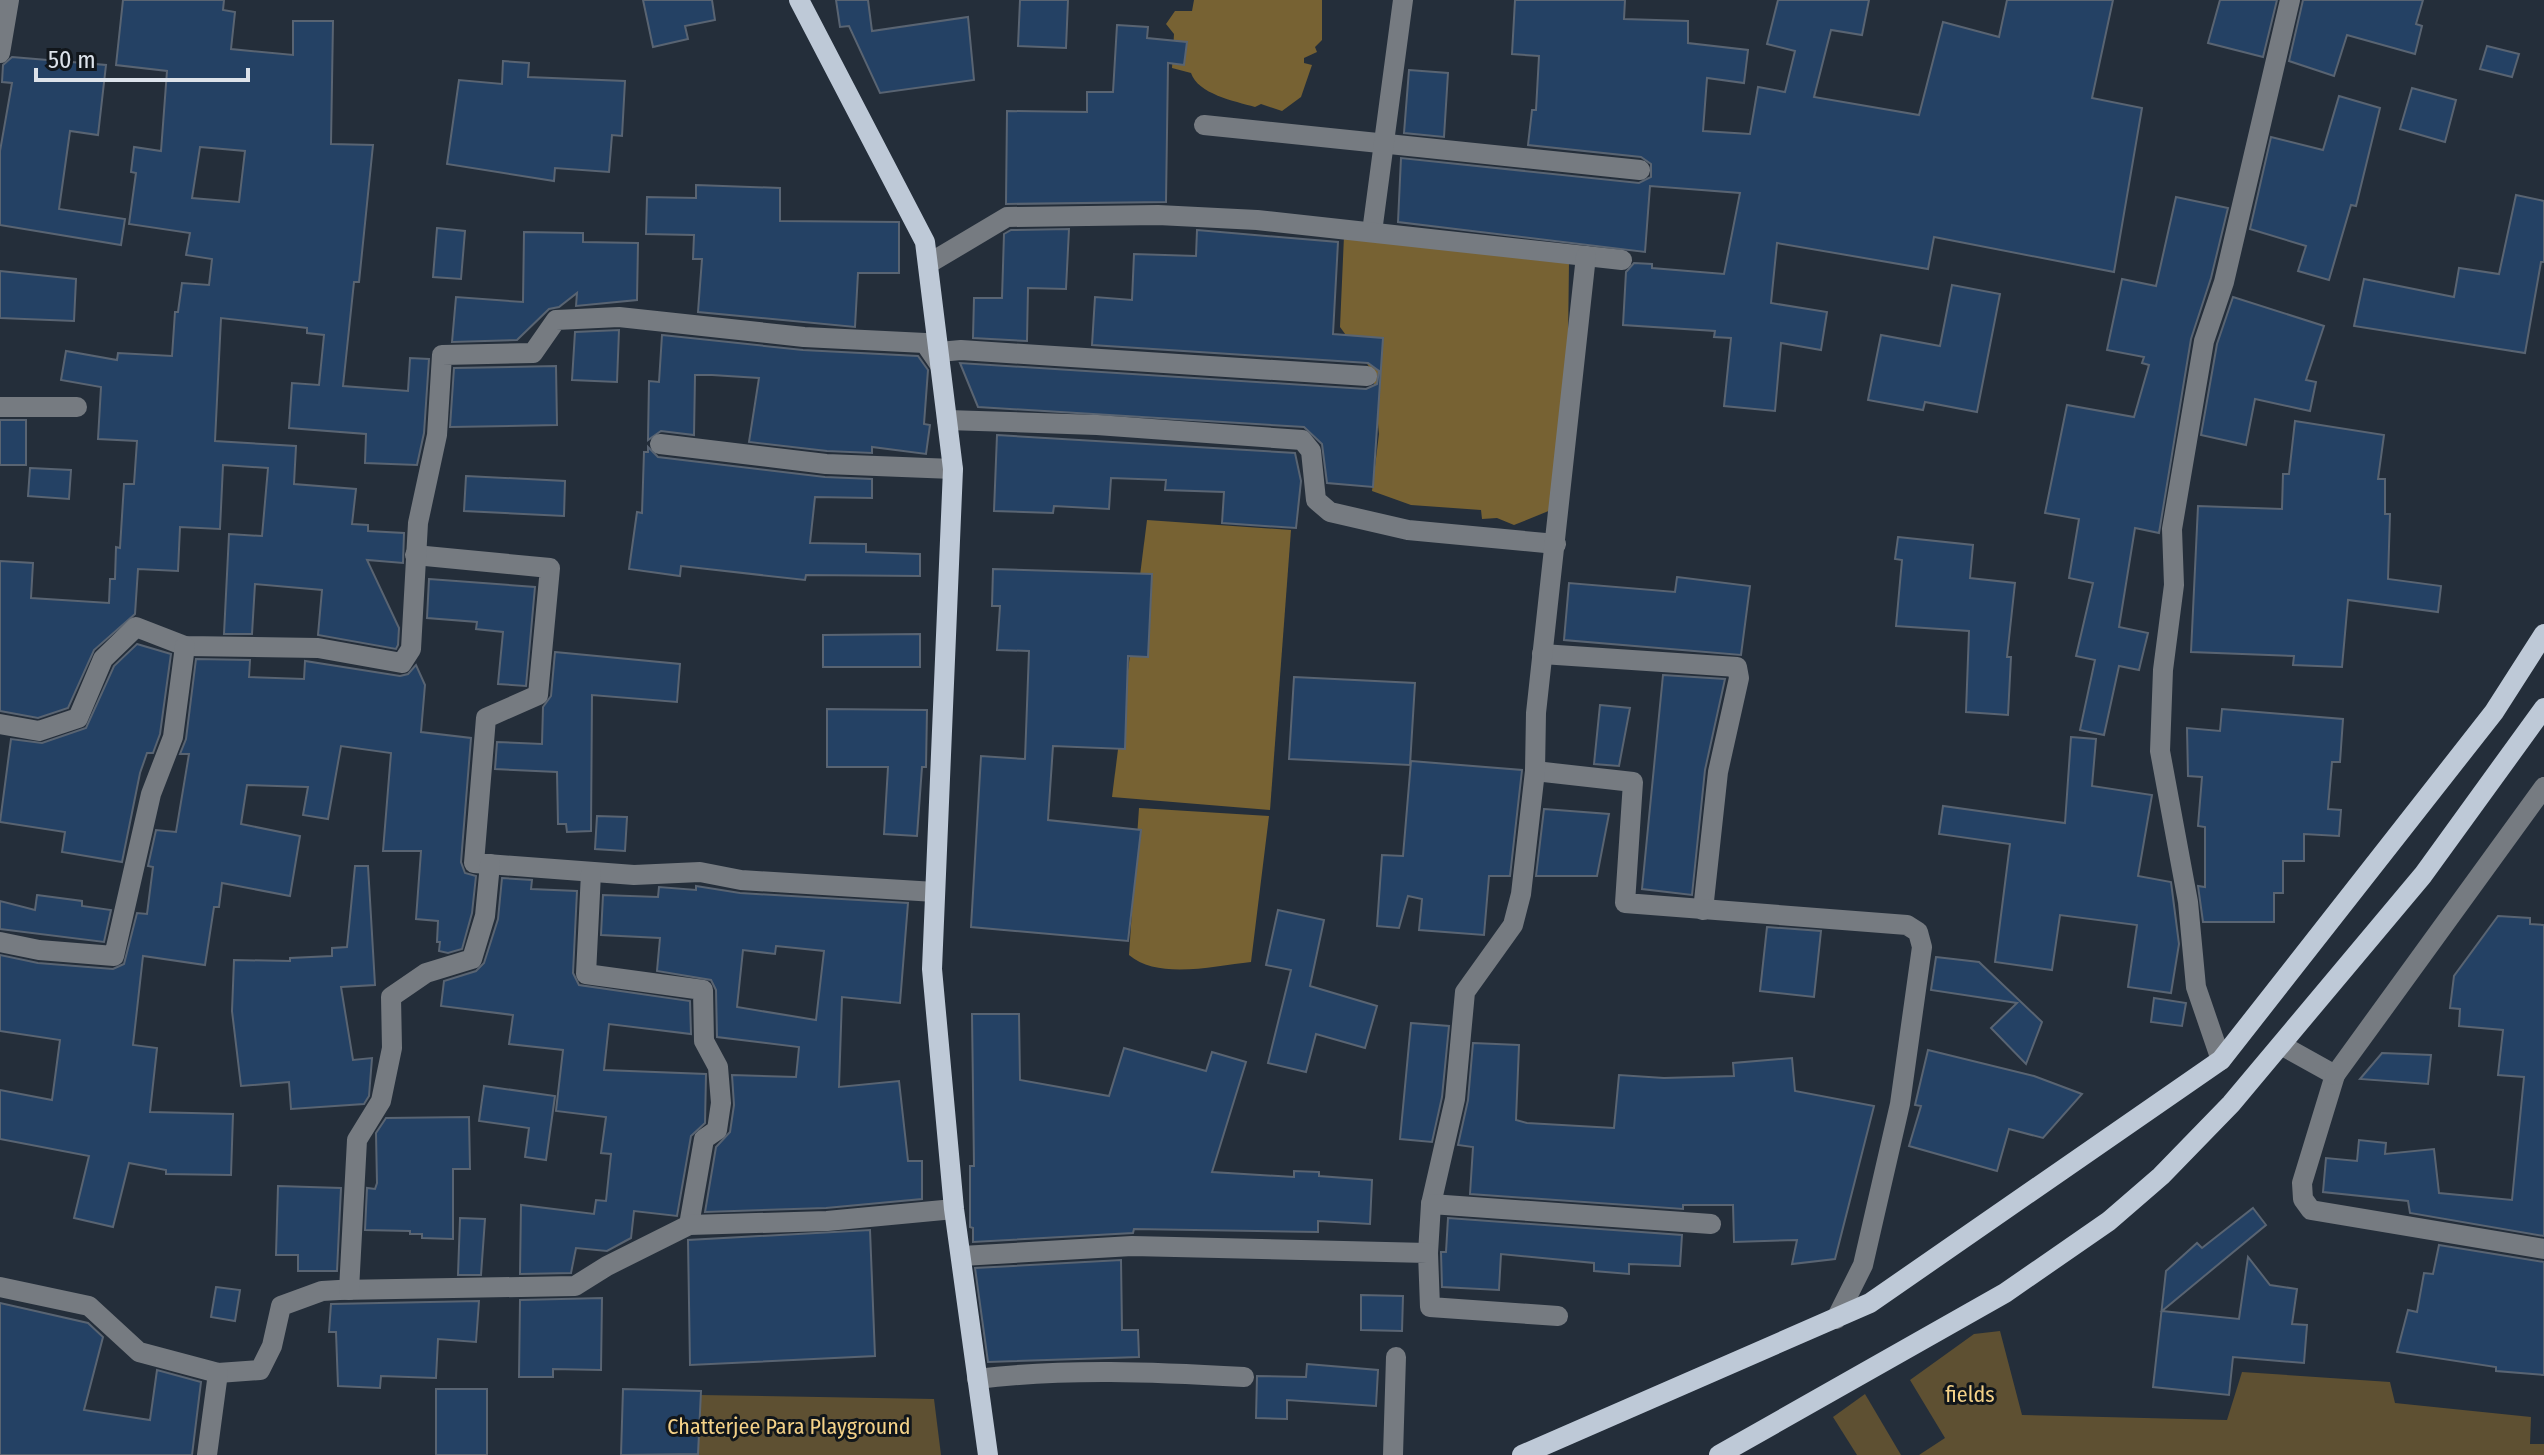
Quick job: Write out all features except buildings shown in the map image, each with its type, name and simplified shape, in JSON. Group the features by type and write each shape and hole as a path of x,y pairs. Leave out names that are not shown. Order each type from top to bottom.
{"main road":[{"path":"799,0 925,242 928,264 953,469 932,969 954,1209 988,1455"},
{"path":"1522,1455 1870,1303 2221,1060 2494,712 2544,634"},
{"path":"1719,1455 2005,1293 2109,1221 2161,1176 2231,1104 2423,875 2544,708"}],"street":[{"path":"0,53 9,0"},
{"path":"1372,232 1403,0"},
{"path":"2221,1060 2196,987 2188,902 2160,751 2163,670 2174,585 2172,529 2204,341 2224,282 2290,0"},
{"path":"1204,125 1640,170"},
{"path":"928,264 1007,217 1158,215 1372,232 1622,260"},
{"path":"1558,1316 1430,1307 1428,1253 1431,1204 1455,1099 1465,992 1513,925 1521,894 1535,771 1542,654 1586,256"},
{"path":"0,724 39,731 78,718 103,659 136,627 185,646 318,648 402,663 411,649 415,555 437,435 442,355 533,353 556,320 619,317 789,336 925,343 940,359 961,350 1367,376"},
{"path":"0,407 77,407"},
{"path":"947,420 1097,425 1302,440 1311,451 1316,500 1330,512 1408,530 1556,544"},
{"path":"660,444 826,464 953,469"},
{"path":"415,555 550,568 538,695 486,718 474,863 591,873 700,872 741,880 935,892"},
{"path":"0,942 39,950 114,956 151,794 173,737 185,646"},
{"path":"1542,654 1737,667 1739,678 1718,772 1703,910"},
{"path":"1535,771 1633,782 1625,903 1907,925 1918,932 1922,947 1900,1104 1863,1265 1836,1319"},
{"path":"2544,787 2335,1075 2302,1183 2303,1199 2311,1210 2544,1249"},
{"path":"349,1290 357,1140 381,1101 392,1048 391,997 426,973 472,959 485,916 490,864"},
{"path":"591,873 586,974 703,990 704,1041 718,1067 721,1103 717,1130 704,1139 689,1225"},
{"path":"2281,1045 2335,1075"},
{"path":"1431,1204 1711,1224"},
{"path":"0,1287 89,1306 139,1352 218,1373 260,1370 272,1346 281,1306 322,1291 575,1286 607,1266 689,1225 827,1221 954,1209"},
{"path":"962,1256 1132,1246 1428,1253"},
{"path":"1393,1455 1396,1357"},
{"path":"977,1379 1018,1374 1131,1371 1244,1377"},
{"path":"207,1455 218,1373"}],"green space":[{"name":"fields","path":"2000,1331 2022,1415 2227,1420 2242,1372 2390,1382 2395,1403 2531,1417 2530,1444 2544,1444 2544,1455 1919,1455 1945,1438 1910,1380 1974,1334"},
{"name":"fields","path":"1865,1394 1901,1455 1857,1455 1833,1417"},
{"name":"Chatterjee Para Playground","path":"700,1395 934,1399 941,1455 697,1455"}],"shaded area":[{"path":"1194,0 1322,0 1322,40 1315,47 1317,52 1304,58 1304,63 1312,65 1301,97 1282,111 1261,104 1255,107 1218,96 1201,86 1191,73 1172,68 1174,34 1166,24 1175,11 1192,11"},
{"path":"1344,236 1569,261 1568,344 1551,510 1514,525 1497,518 1482,519 1481,510 1411,505 1372,491 1379,434 1373,372 1340,327"},
{"path":"1147,520 1291,530 1270,810 1112,797"},
{"path":"1139,808 1269,816 1251,962 1171,969 1141,963 1129,955"}]}
